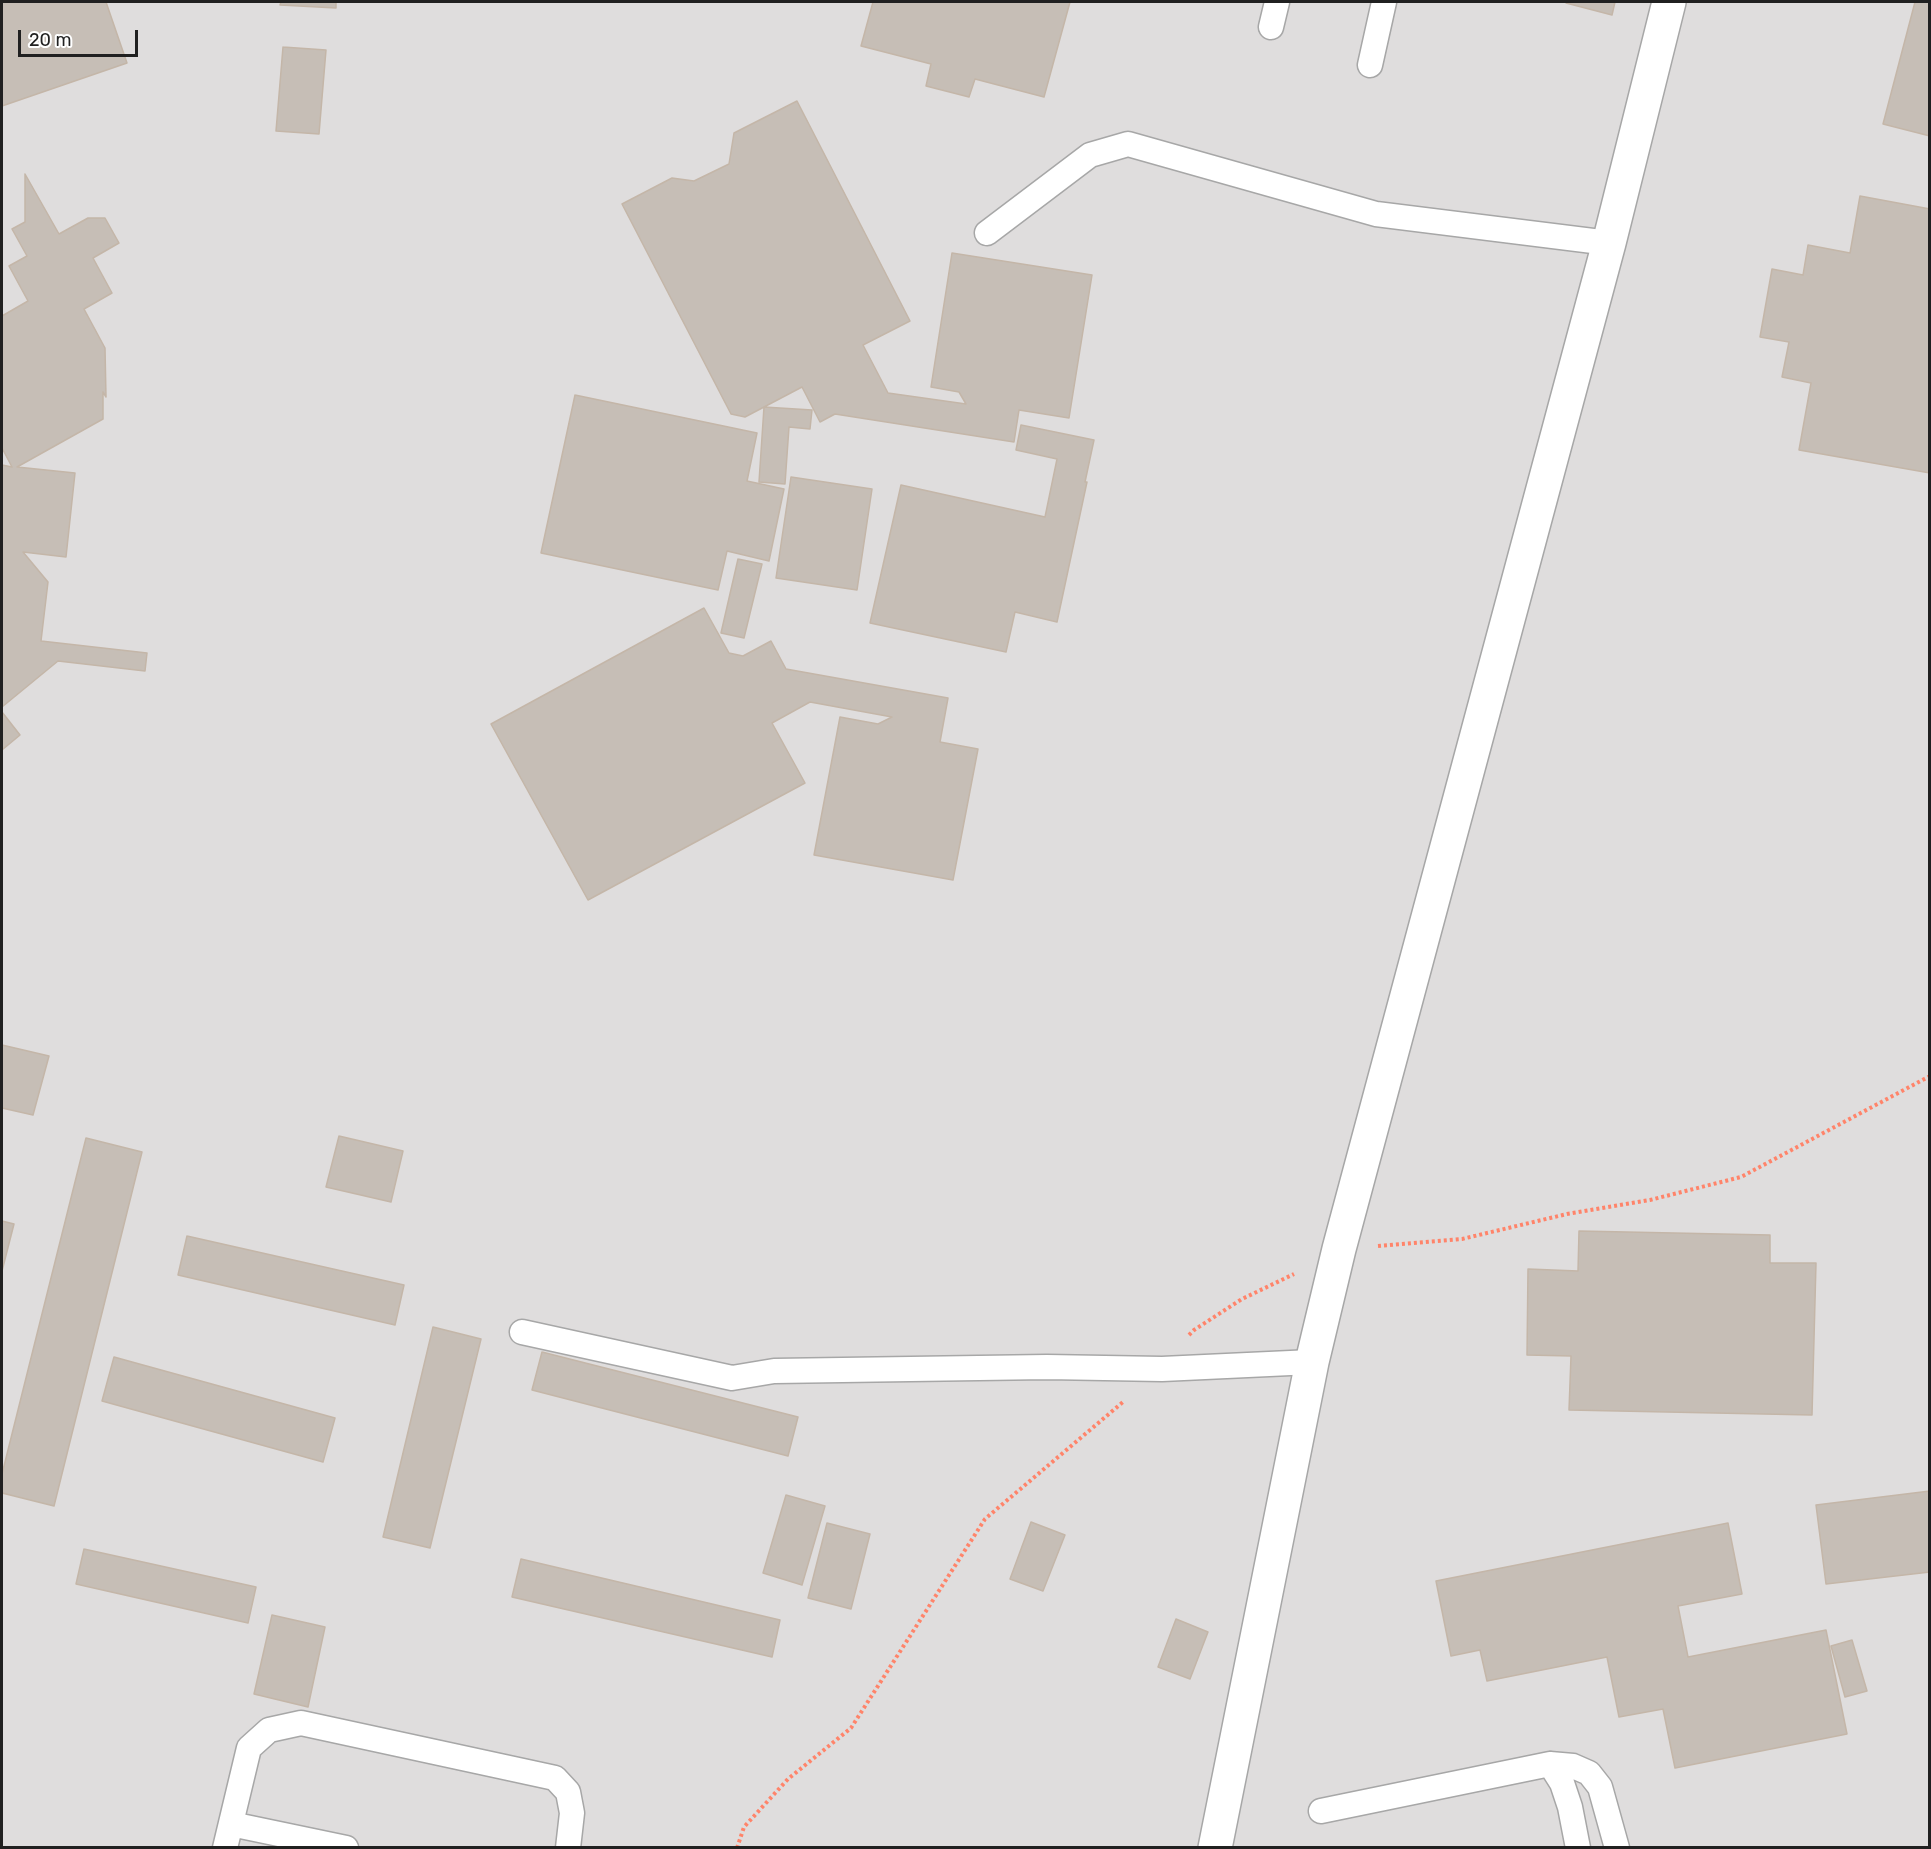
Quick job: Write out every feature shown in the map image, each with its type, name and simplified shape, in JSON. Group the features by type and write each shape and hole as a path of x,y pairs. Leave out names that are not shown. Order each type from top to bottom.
{"street":[{"path":"1215,1848 1312,1362 1339,1249 1610,243 1670,2"}],"lane":[{"path":"1271,27 1278,2"},
{"path":"1370,65 1384,2"},
{"path":"987,233 1090,155 1128,144 1376,214 1610,243"},
{"path":"522,1332 732,1378 774,1371 1047,1367 1162,1369 1312,1362"},
{"path":"225,1848 249,1748 269,1730 301,1723 555,1778 568,1792 572,1813 568,1848"},
{"path":"1550,1764 1562,1783 1570,1807 1578,1848"},
{"path":"1321,1811 1550,1764 1573,1766 1589,1773 1600,1787 1617,1848"},
{"path":"231,1824 346,1848"}],"path":[{"path":"737,1848 744,1827 788,1779 850,1728 985,1519 1162,1369 1194,1330 1242,1299 1286,1279 1339,1249 1462,1239 1567,1214 1650,1200 1741,1178 1929,1076"}],"shaded area":[{"path":"2,2 1929,2 1929,1847 2,1847"}],"building":[{"path":"2,2 106,2 127,63 2,106"},
{"path":"281,2 336,2 336,8 280,5"},
{"path":"873,2 1070,2 1044,97 975,79 969,97 926,86 931,64 861,46"},
{"path":"1567,2 1615,2 1612,15"},
{"path":"1915,2 1930,2 1930,136 1883,124"},
{"path":"283,47 326,50 319,134 276,131"},
{"path":"797,101 910,321 863,345 888,393 966,404 959,392 931,387 952,253 1092,275 1069,418 1019,410 1014,442 835,414 820,422 802,387 745,417 731,414 622,204 672,178 694,181 729,164 734,133"},
{"path":"25,174 59,234 88,218 105,218 119,243 93,258 112,293 84,309 105,348 106,397 103,392 103,419 17,467 75,473 66,557 23,552 48,582 41,641 147,653 145,671 58,661 2,707 2,465 12,467 2,448 2,316 28,301 9,266 27,256 12,229 25,222"},
{"path":"1860,196 1930,209 1930,473 1799,450 1811,383 1782,377 1789,342 1760,337 1772,269 1803,275 1808,245 1850,253"},
{"path":"575,395 757,433 747,481 784,489 769,561 727,551 718,590 541,553"},
{"path":"764,407 812,410 810,429 789,427 785,484 759,482"},
{"path":"1021,425 1094,440 1057,622 1015,612 1006,652 870,623 901,485 1045,517 1057,459 1016,450"},
{"path":"791,477 872,489 857,590 776,578"},
{"path":"738,559 762,564 744,638 721,633"},
{"path":"704,608 729,653 743,656 771,641 786,669 948,698 940,742 978,749 953,880 814,855 840,717 878,724 892,717 810,702 772,723 805,783 588,900 491,724"},
{"path":"2,712 20,735 2,750"},
{"path":"2,1045 49,1056 33,1115 2,1108"},
{"path":"339,1136 403,1151 391,1202 326,1187"},
{"path":"86,1138 142,1152 54,1506 2,1493 2,1474"},
{"path":"2,1221 14,1224 2,1271"},
{"path":"1579,1231 1770,1235 1770,1263 1816,1263 1812,1415 1569,1410 1571,1356 1527,1355 1528,1269 1578,1271"},
{"path":"187,1236 404,1285 395,1325 178,1275"},
{"path":"433,1327 481,1339 430,1548 383,1537"},
{"path":"542,1352 798,1417 788,1456 532,1390"},
{"path":"114,1357 335,1418 323,1462 102,1401"},
{"path":"1930,1491 1930,1572 1826,1584 1816,1505"},
{"path":"786,1495 825,1506 802,1585 763,1573"},
{"path":"1031,1522 1065,1535 1043,1591 1010,1579"},
{"path":"827,1523 870,1534 851,1609 808,1598"},
{"path":"1728,1523 1742,1594 1678,1606 1688,1657 1826,1630 1847,1734 1675,1768 1663,1709 1619,1717 1607,1657 1487,1681 1480,1650 1451,1656 1436,1581"},
{"path":"84,1549 256,1587 248,1623 76,1584"},
{"path":"521,1559 780,1620 772,1657 512,1597"},
{"path":"272,1615 325,1627 308,1707 254,1694"},
{"path":"1176,1619 1208,1632 1190,1679 1158,1667"},
{"path":"1852,1640 1867,1691 1845,1697 1831,1646"}]}
